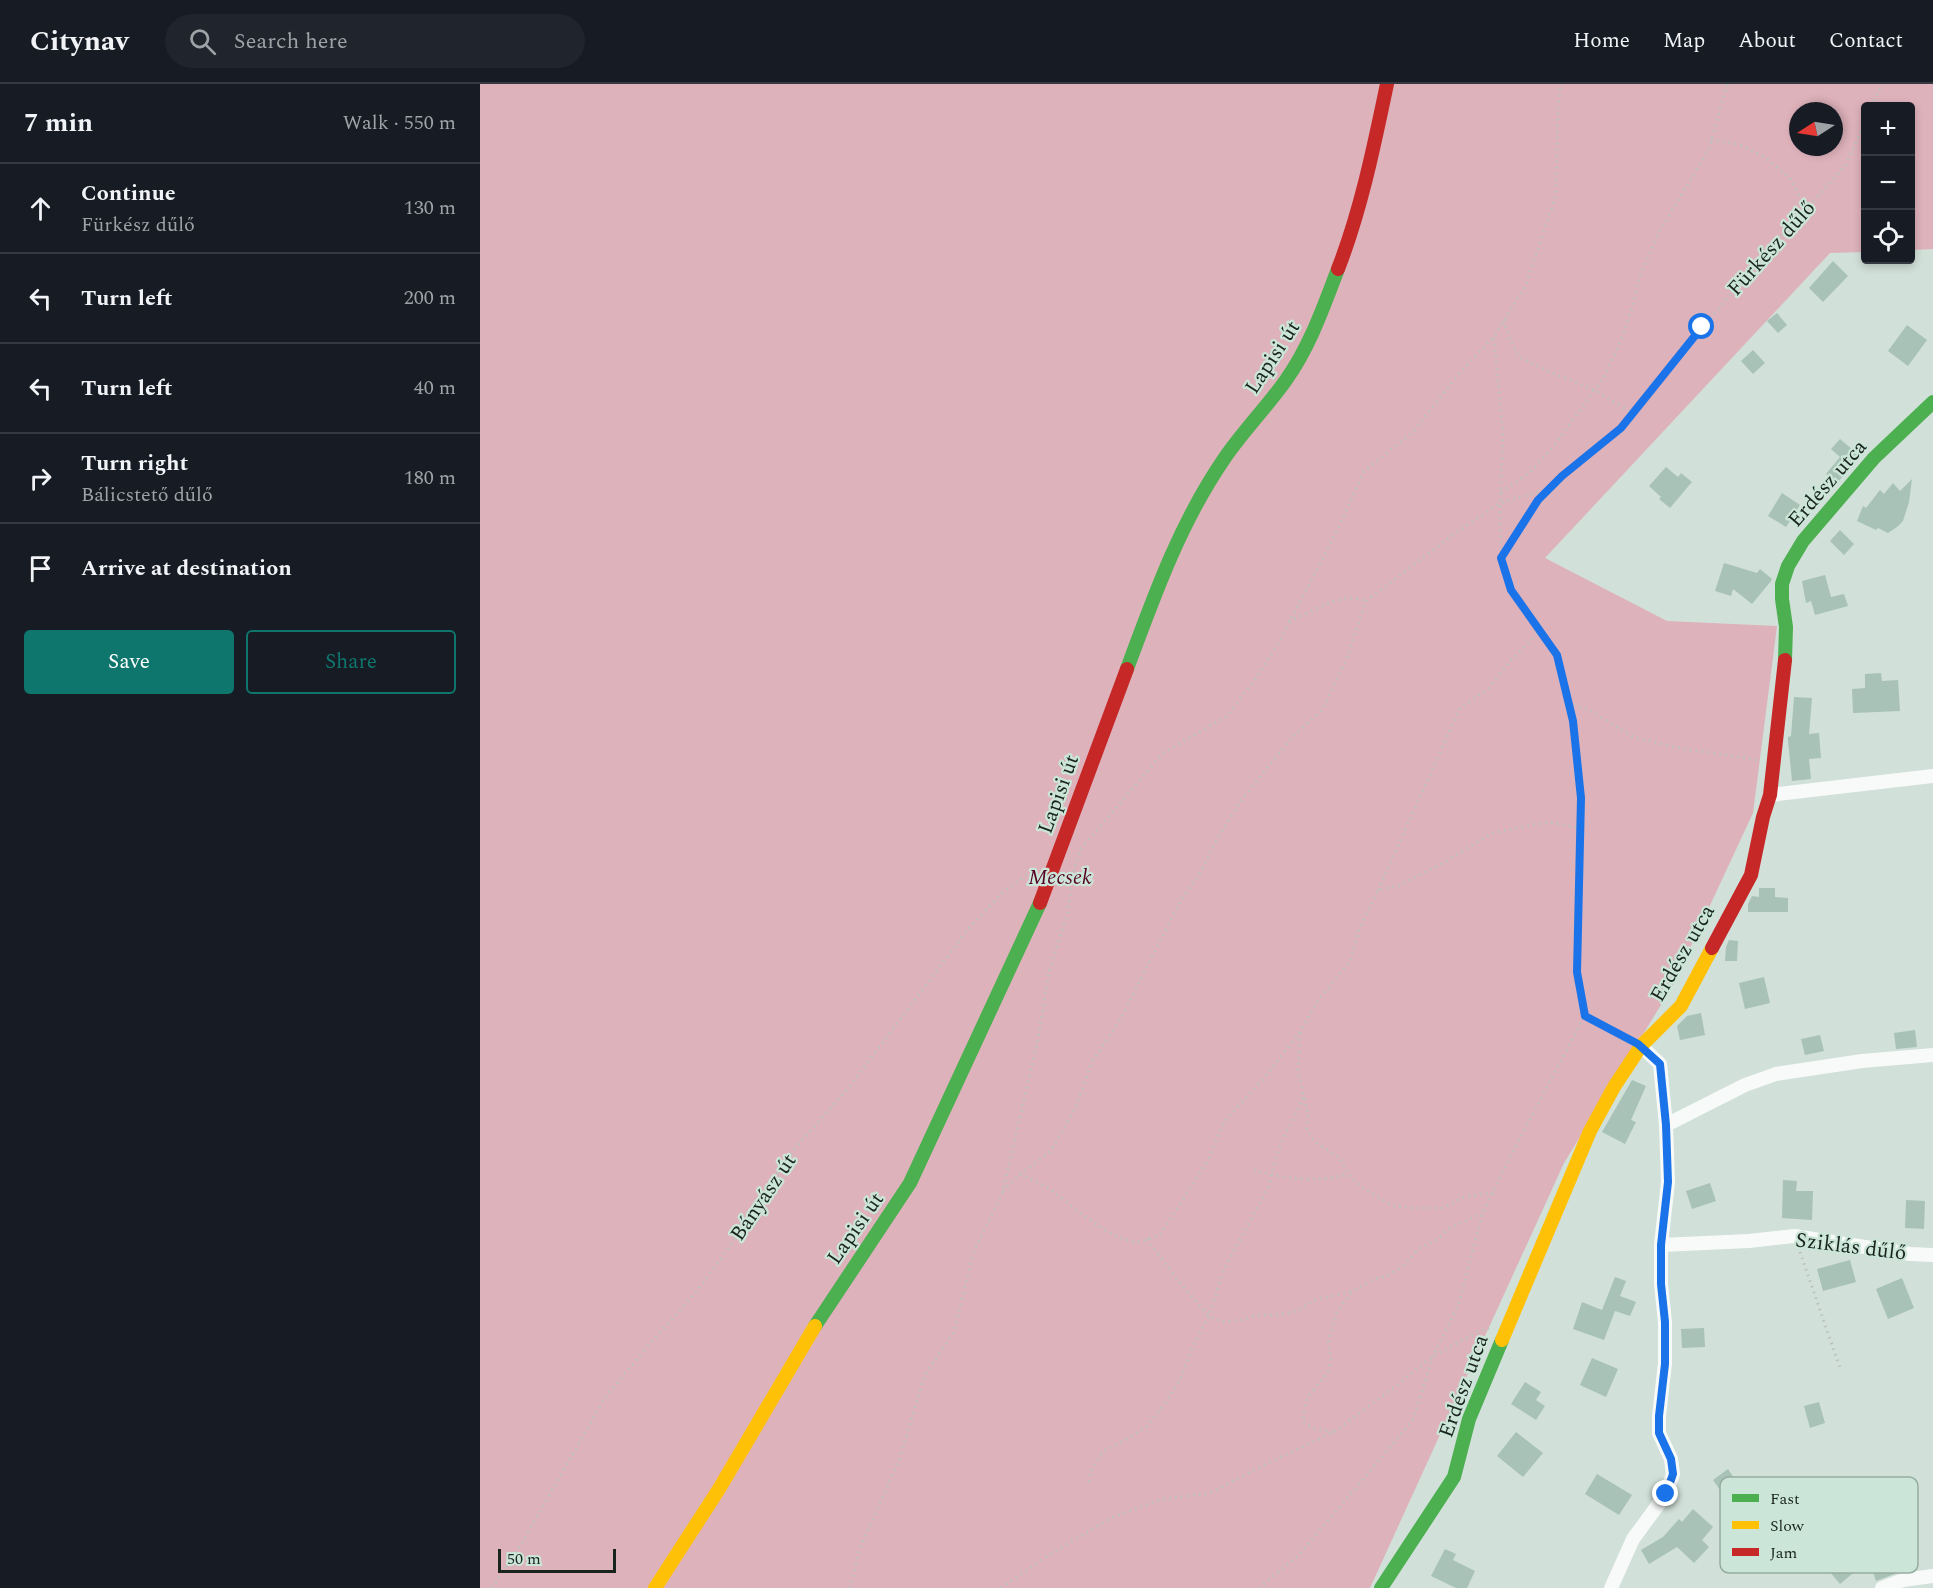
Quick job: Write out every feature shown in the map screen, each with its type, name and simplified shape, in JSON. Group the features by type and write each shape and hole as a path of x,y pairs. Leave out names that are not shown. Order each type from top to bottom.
{"street":[{"name":"Lapisi út","path":"655,1588 684,1546 852,1267 888,1219 910,1183 1042,899 1156,590 1183,529 1224,459 1286,380 1313,335 1345,251 1371,159 1388,84"},
{"name":"Erdész utca","path":"1381,1588 1454,1478 1469,1419 1590,1131 1614,1087 1641,1046 1681,1006 1750,874 1770,795 1785,663 1786,627 1782,584 1788,566 1803,541 1874,458 1933,402"},
{"path":"1770,795 1933,776"},
{"path":"1611,1588 1633,1539 1666,1494 1673,1474 1671,1459 1659,1433 1665,1364 1661,1245 1668,1182 1666,1125 1660,1064 1641,1046"},
{"path":"1666,1125 1745,1085 1776,1074 1862,1061 1933,1055"},
{"name":"Sziklás dűlő","path":"1661,1245 1749,1241 1794,1236 1910,1254 1933,1255"},
{"path":"1882,1588 1903,1580 1933,1576"}],"path":[{"path":"850,1588 860,1548 900,1458 924,1376 954,1332 973,1253 1003,1191 1038,1039 1049,972 1068,912 1073,874 1080,850 1163,753 1227,716 1256,678 1280,640 1338,528 1364,471 1413,432 1457,376 1494,336 1525,286 1556,195 1558,106 1561,84"},
{"path":"1501,492 1528,474 1553,447 1604,377 1621,340 1639,278 1659,232 1709,149 1727,84"},
{"path":"1873,102 1882,84"},
{"name":"Fürkész dűlő","path":"1501,558 1538,500 1562,476 1621,428 1732,292 1846,165 1861,131"},
{"path":"1711,140 1739,144 1766,158 1790,178 1806,208"},
{"path":"1504,320 1509,338 1519,357 1594,390 1633,413"},
{"path":"1258,1588 1299,1555 1413,1420 1433,1356 1458,1306 1483,1212 1585,1016 1577,972 1581,798 1573,721 1557,655 1511,590 1501,558 1500,503 1503,434 1494,336"},
{"path":"1003,1191 1020,1174 1050,1152 1056,1143 1076,1107 1092,1062 1121,1018 1180,902 1202,870 1215,842 1243,798 1291,738 1322,710 1347,658 1366,601 1440,544 1500,503 1549,489"},
{"path":"1290,621 1333,602 1351,598 1366,601"},
{"path":"1020,1174 1049,1188 1083,1216 1113,1235 1136,1243 1160,1235 1208,1160 1224,1122 1264,1078 1300,1032 1318,1000 1350,962 1359,929 1460,708 1488,689 1511,660 1540,631"},
{"path":"1568,703 1591,711 1633,737 1684,749 1738,755 1773,762"},
{"path":"1378,890 1398,886 1466,850 1492,833 1547,822 1581,828"},
{"path":"1059,856 1080,850"},
{"name":"Bányász út","path":"492,1588 523,1541 604,1399 696,1292 728,1249 759,1199 797,1146 850,1086 969,928 1002,892 1036,868"},
{"path":"1585,1016 1641,1046"},
{"path":"1300,1032 1298,1072 1308,1113 1307,1130 1314,1141 1340,1158 1348,1174 1360,1187 1393,1206 1418,1209 1442,1208 1461,1198 1493,1192"},
{"path":"1089,1482 1091,1471 1103,1450 1146,1427 1165,1404 1180,1379 1194,1344 1209,1316 1224,1269 1269,1186 1283,1138 1304,1095"},
{"path":"1254,1170 1271,1176 1333,1178 1348,1174"},
{"path":"1147,1239 1179,1282 1209,1316 1223,1322 1257,1315 1277,1316 1297,1311 1314,1300 1352,1292 1374,1279 1387,1276 1404,1264 1418,1249 1439,1238 1448,1229 1483,1212"},
{"path":"1794,1236 1821,1308 1840,1368"},
{"path":"1334,1432 1313,1428 1303,1422 1304,1410 1308,1397 1328,1372 1331,1359 1328,1342 1337,1311 1352,1292"},
{"path":"1001,1588 1046,1557 1111,1518 1163,1499 1210,1494 1334,1432 1433,1356 1478,1332 1509,1322"}],"green space":[{"name":"Mecsek","path":"480,84 1933,84 1933,249 1915,250 1915,102 1861,102 1861,252 1830,253 1545,558 1667,621 1777,626 1753,813 1672,987 1564,1163 1370,1588 480,1588"}],"building":[{"path":"1833,261 1848,276 1823,302 1809,288"},
{"path":"1777,313 1787,325 1778,333 1767,321"},
{"path":"1907,325 1927,340 1908,366 1888,351"},
{"path":"1753,350 1765,363 1753,374 1741,361"},
{"path":"1840,439 1860,456 1837,483 1826,474 1840,457 1831,449"},
{"path":"1666,467 1678,477 1681,473 1692,482 1670,508 1649,486"},
{"path":"1912,479 1909,502 1903,521 1897,527 1888,533 1857,521 1863,506 1866,508 1880,490 1884,494 1893,483 1900,491"},
{"path":"1782,493 1800,505 1786,527 1768,516"},
{"path":"1840,530 1854,544 1844,555 1830,541"},
{"path":"1724,563 1757,573 1760,569 1772,579 1752,604 1733,589 1731,596 1715,591"},
{"path":"1825,575 1831,597 1844,594 1848,606 1815,615 1811,601 1806,603 1802,581"},
{"path":"1881,673 1882,681 1898,680 1900,711 1853,713 1852,689 1865,688 1865,674"},
{"path":"1794,697 1812,698 1809,734 1819,733 1821,758 1809,759 1811,779 1792,781 1788,737 1791,736"},
{"path":"1759,888 1775,888 1775,897 1788,898 1788,912 1748,912 1748,904 1752,896 1759,897"},
{"path":"1729,940 1738,941 1737,961 1725,961"},
{"path":"1764,977 1770,1003 1745,1009 1739,983"},
{"path":"1701,1013 1705,1035 1680,1040 1677,1026 1687,1016"},
{"path":"1915,1030 1917,1047 1896,1049 1894,1033"},
{"path":"1820,1035 1824,1051 1805,1055 1801,1039"},
{"path":"1632,1080 1646,1086 1631,1120 1636,1122 1625,1144 1602,1132"},
{"path":"1783,1180 1797,1181 1796,1191 1813,1191 1812,1220 1782,1218"},
{"path":"1710,1183 1716,1201 1692,1209 1686,1191"},
{"path":"1906,1200 1925,1201 1924,1229 1905,1228"},
{"path":"1850,1260 1856,1282 1823,1291 1817,1269"},
{"path":"1615,1277 1626,1281 1620,1296 1636,1302 1630,1316 1615,1311 1604,1340 1573,1329 1582,1302 1602,1310"},
{"path":"1902,1278 1914,1308 1888,1319 1876,1289"},
{"path":"1704,1328 1705,1347 1682,1348 1681,1329"},
{"path":"1592,1358 1618,1369 1606,1397 1580,1385"},
{"path":"1525,1382 1541,1392 1536,1400 1545,1406 1536,1420 1511,1404"},
{"path":"1819,1402 1825,1423 1810,1428 1804,1406"},
{"path":"1516,1432 1543,1453 1523,1477 1497,1456"},
{"path":"1728,1469 1733,1477 1720,1477 1720,1490 1713,1480"},
{"path":"1597,1474 1632,1495 1619,1515 1585,1494"},
{"path":"1693,1509 1713,1527 1702,1540 1709,1547 1694,1563 1677,1547 1649,1564 1641,1550 1663,1537 1679,1519 1682,1522"},
{"path":"1445,1549 1456,1554 1453,1560 1475,1571 1467,1588 1456,1588 1431,1576"},
{"path":"1831,1573 1853,1573 1840,1584"},
{"path":"1873,1573 1897,1573 1876,1581"}],"traffic: fast":[{"path":"1127,669 1169,561 1194,509 1224,459 1295,367 1315,326 1338,269"},
{"path":"1785,660 1786,627 1782,584 1788,566 1803,541 1874,458 1933,402"},
{"path":"815,1326 910,1183 1040,903"},
{"path":"1381,1588 1454,1477 1469,1419 1502,1340"}],"traffic: slow":[{"path":"1502,1340 1590,1131 1614,1087 1641,1046 1681,1006 1712,948"},
{"path":"655,1588 719,1489 815,1326"}],"traffic: jam":[{"path":"1338,269 1360,201 1387,84"},
{"path":"1712,948 1751,875 1770,795 1785,660"},
{"path":"1040,903 1127,669"}],"route":[{"path":"1666,1494 1673,1474 1671,1459 1659,1433 1665,1364 1661,1245 1668,1182 1666,1125 1660,1064 1638,1044 1585,1016 1577,972 1581,798 1573,721 1557,655 1511,590 1501,558 1538,500 1562,476 1621,428 1702,327"}]}
